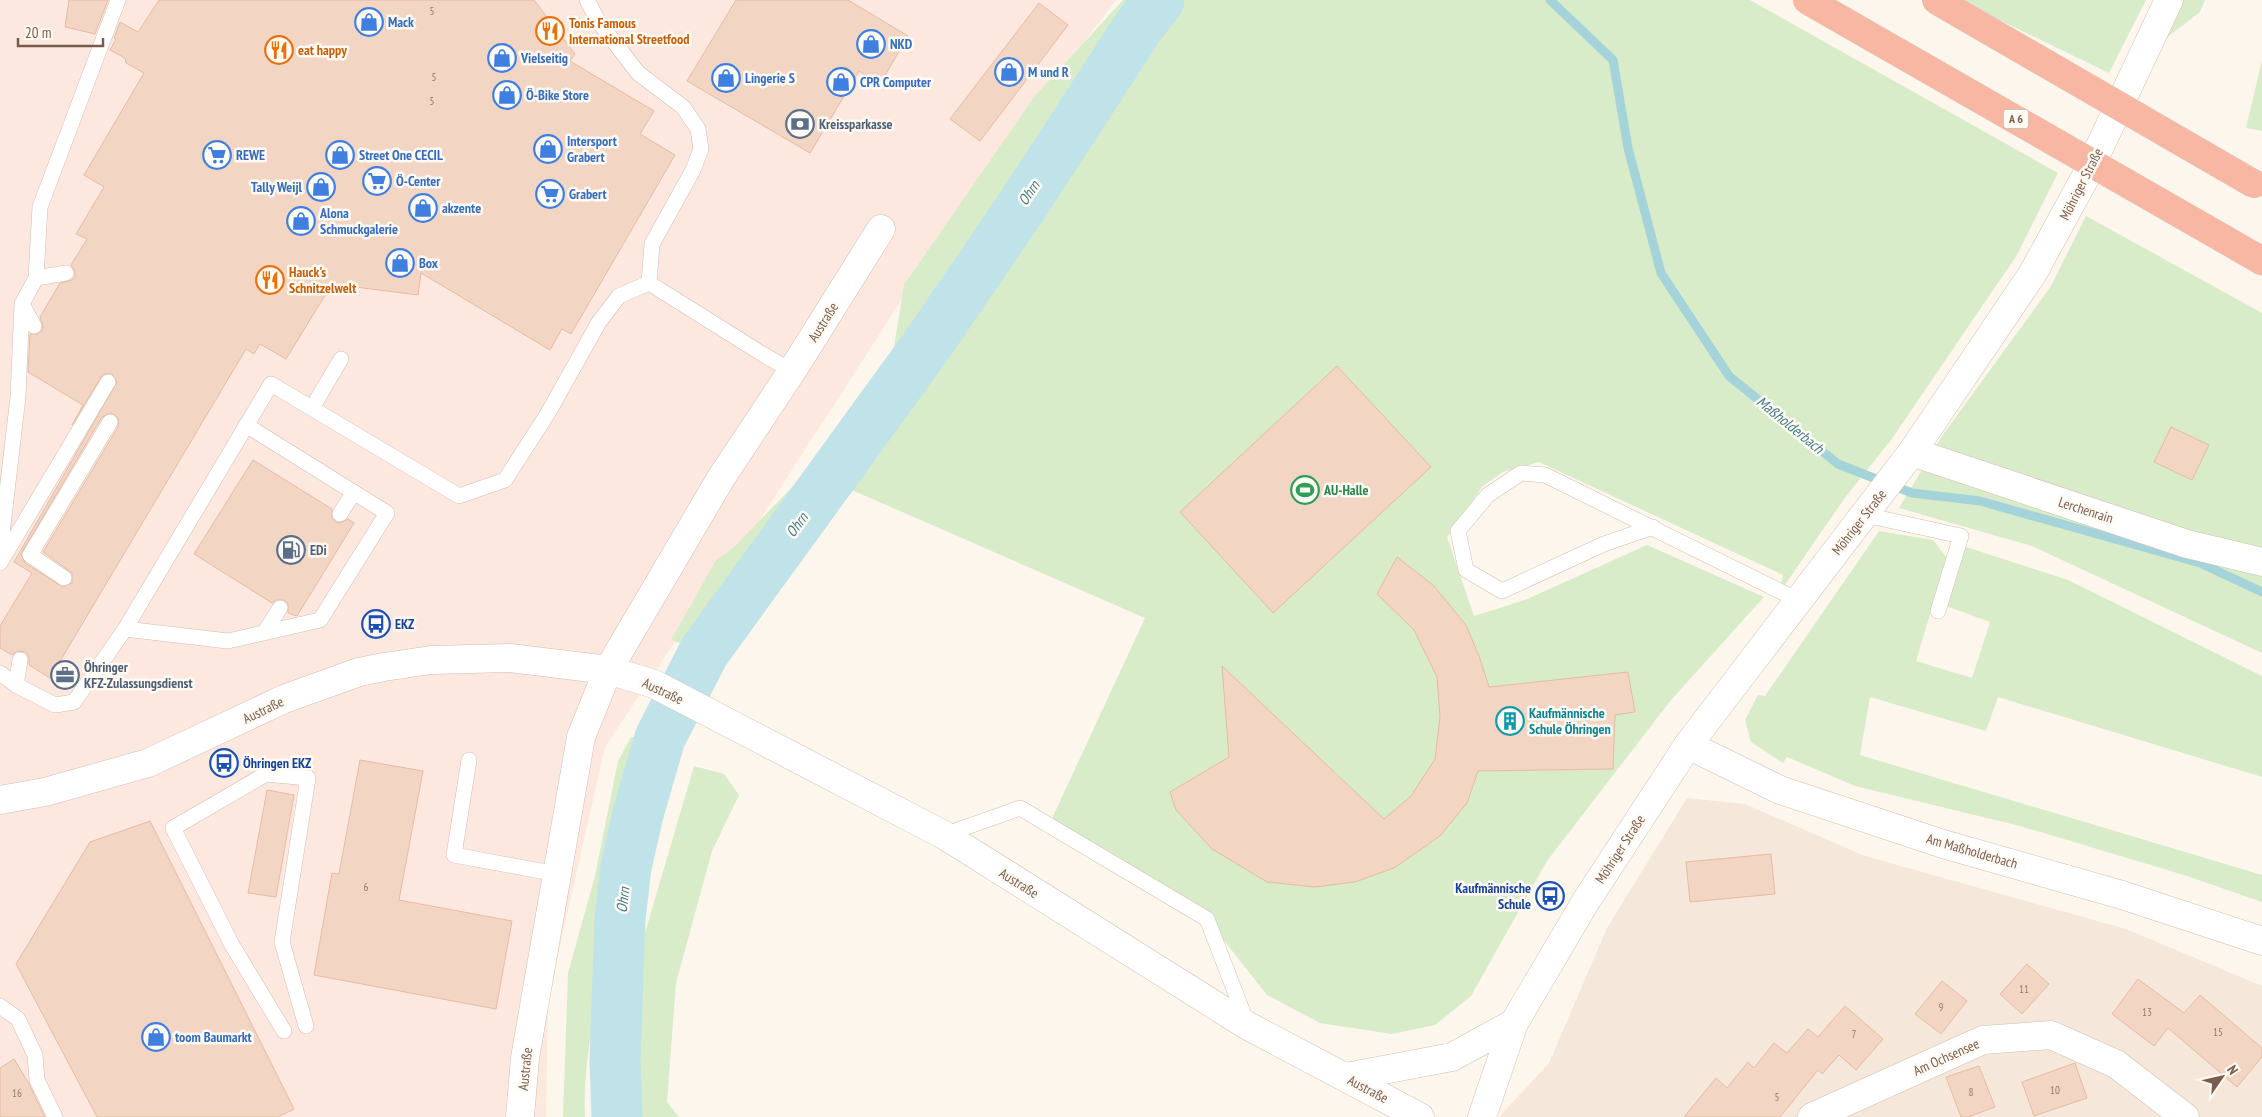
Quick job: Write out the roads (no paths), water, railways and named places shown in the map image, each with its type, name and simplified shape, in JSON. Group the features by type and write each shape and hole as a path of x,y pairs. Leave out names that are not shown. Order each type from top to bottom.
{"highway":[{"name":"A 6","path":"1807,0 2262,261"},
{"path":"1936,0 2258,186"}],"street":[{"name":"Möhriger Straße","path":"1482,1117 1514,1023 1586,901 1688,746 1912,452 2034,273 2086,176 2169,0"},
{"name":"Austraße","path":"520,1117 525,1058 582,737 608,670 721,478 792,371 881,229"},
{"name":"Lerchenrain","path":"1912,452 2187,544 2262,562"},
{"name":"Austraße","path":"0,800 45,792 148,763 284,699 359,672 431,660 510,658 608,670 654,684 734,727 846,782 944,835 1248,1026 1420,1117"},
{"name":"Am Maßholderbach","path":"1688,746 1780,790 1943,844 2122,895 2262,940"},
{"path":"0,780 45,792"},
{"name":"Austraße","path":"0,819 45,792"},
{"path":"1346,1077 1452,1057 1514,1023"},
{"name":"Am Ochsensee","path":"1812,1117 1983,1040 2051,1035 2116,1064 2185,1117"}],"lane":[{"path":"0,551 18,397 22,304 36,278 40,207 118,0"},
{"path":"587,0 598,21 638,73 682,107 698,129 701,149 693,170 652,244 649,283"},
{"path":"36,278 66,273"},
{"path":"649,283 764,356 792,371"},
{"path":"0,673 16,685 55,705 74,702 125,628 270,384 459,496 505,480 538,429 599,322 618,296 649,283"},
{"path":"22,304 34,326"},
{"path":"312,408 341,359"},
{"path":"0,563 108,382"},
{"path":"64,578 30,555 110,422"},
{"path":"125,628 228,641 320,620 387,513 246,426"},
{"path":"1653,527 1604,544 1502,591 1466,570 1458,531 1488,495 1521,472 1545,475 1653,527 1798,600"},
{"path":"340,514 354,492"},
{"path":"1865,515 1961,536 1938,611"},
{"path":"264,633 280,608"},
{"path":"16,685 20,660"},
{"path":"468,760 454,855 557,874"},
{"path":"284,1031 232,945 173,828 266,774 308,778 282,942 306,1026"},
{"path":"944,835 1020,808 1207,919 1248,1026"},
{"path":"0,1006 18,1019 35,1055 37,1080 55,1117"}],"waterway":[{"name":"Ohrn","path":"617,1117 615,1061 620,919 626,867 638,814 660,738 704,652 927,345 1022,206 1139,26 1159,0"},
{"name":"Maßholderbach","path":"1550,0 1613,60 1628,148 1661,273 1729,376 1838,464 1912,493 1980,501 2200,563 2262,592"}],"place":[{"name":"Mack","path":"369,22"},
{"name":"Tonis Famous International Streetfood","path":"550,31"},
{"name":"NKD","path":"871,44"},
{"name":"eat happy","path":"279,50"},
{"name":"Vielseitig","path":"502,58"},
{"name":"M und R","path":"1009,72"},
{"name":"Lingerie S","path":"726,78"},
{"name":"CPR Computer","path":"841,82"},
{"name":"Ö-Bike Store","path":"507,95"},
{"name":"Kreissparkasse","path":"800,124"},
{"name":"Intersport Grabert","path":"548,149"},
{"name":"REWE","path":"217,155"},
{"name":"Street One CECIL","path":"340,155"},
{"name":"Ö-Center","path":"377,181"},
{"name":"Tally Weijl","path":"321,187"},
{"name":"Grabert","path":"550,194"},
{"name":"akzente","path":"423,208"},
{"name":"Alona Schmuckgalerie","path":"301,221"},
{"name":"Box","path":"400,263"},
{"name":"Hauck's Schnitzelwelt","path":"270,280"},
{"name":"AU-Halle","path":"1305,490"},
{"name":"EDi","path":"291,550"},
{"name":"EKZ","path":"376,624"},
{"name":"Öhringer KFZ-Zulassungsdienst","path":"65,675"},
{"name":"Kaufmännische Schule Öhringen","path":"1510,721"},
{"name":"Öhringen EKZ","path":"224,763"},
{"name":"Kaufmännische Schule","path":"1550,896"},
{"name":"toom Baumarkt","path":"156,1037"}]}
